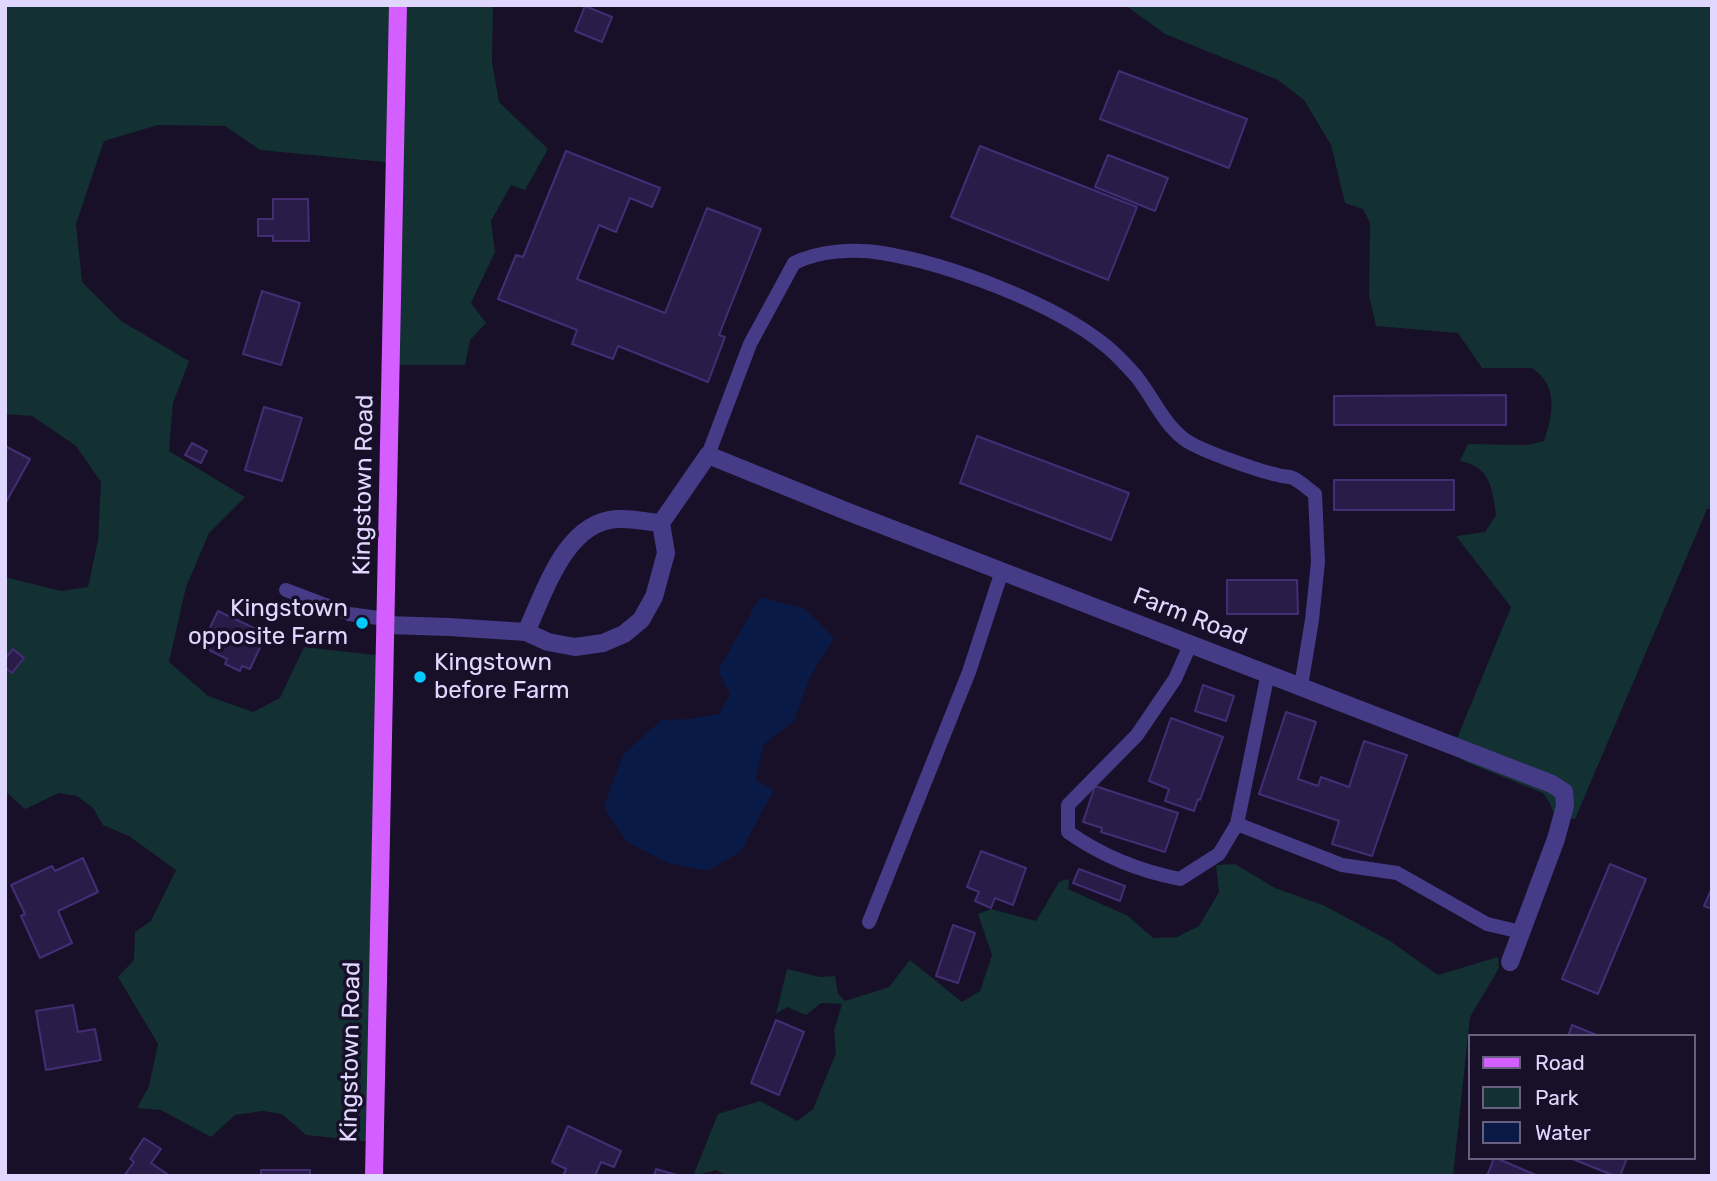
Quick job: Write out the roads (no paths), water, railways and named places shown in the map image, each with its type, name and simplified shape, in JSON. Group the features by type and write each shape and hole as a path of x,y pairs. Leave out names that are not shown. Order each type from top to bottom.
{"main road":[{"name":"Kingstown Road","path":"374,1176 398,5"}],"street":[{"path":"386,622 526,632 548,642 575,647 603,643 624,634 641,620 654,597 666,552 661,523 708,455"},
{"name":"Farm Road","path":"708,455 1552,784 1564,792 1565,806 1556,839 1510,962"},
{"path":"526,632 564,553 578,536 598,523 618,519 661,523"}],"lane":[{"path":"708,455 750,344 794,263 838,252 880,252 936,266 1003,290 1069,319 1107,347 1136,376 1165,419 1185,440 1199,448 1293,478 1315,494 1318,562 1312,620 1300,686"},
{"path":"869,922 969,672 1002,570"},
{"path":"286,590 349,614 386,622"},
{"path":"1191,643 1175,679 1137,734 1068,805 1068,832 1091,848 1147,872 1180,879 1219,854 1237,824 1268,673"},
{"path":"1237,824 1342,864 1396,873 1487,924 1521,932"}],"water":[{"path":"760,597 805,609 834,638 810,677 794,721 763,745 755,780 774,790 741,851 708,871 668,863 627,842 604,807 623,755 661,720 719,714 730,694 718,671"}],"place":[{"name":"Kingstown opposite Farm","path":"362,623"},
{"name":"Kingstown before Farm","path":"420,677"}]}
